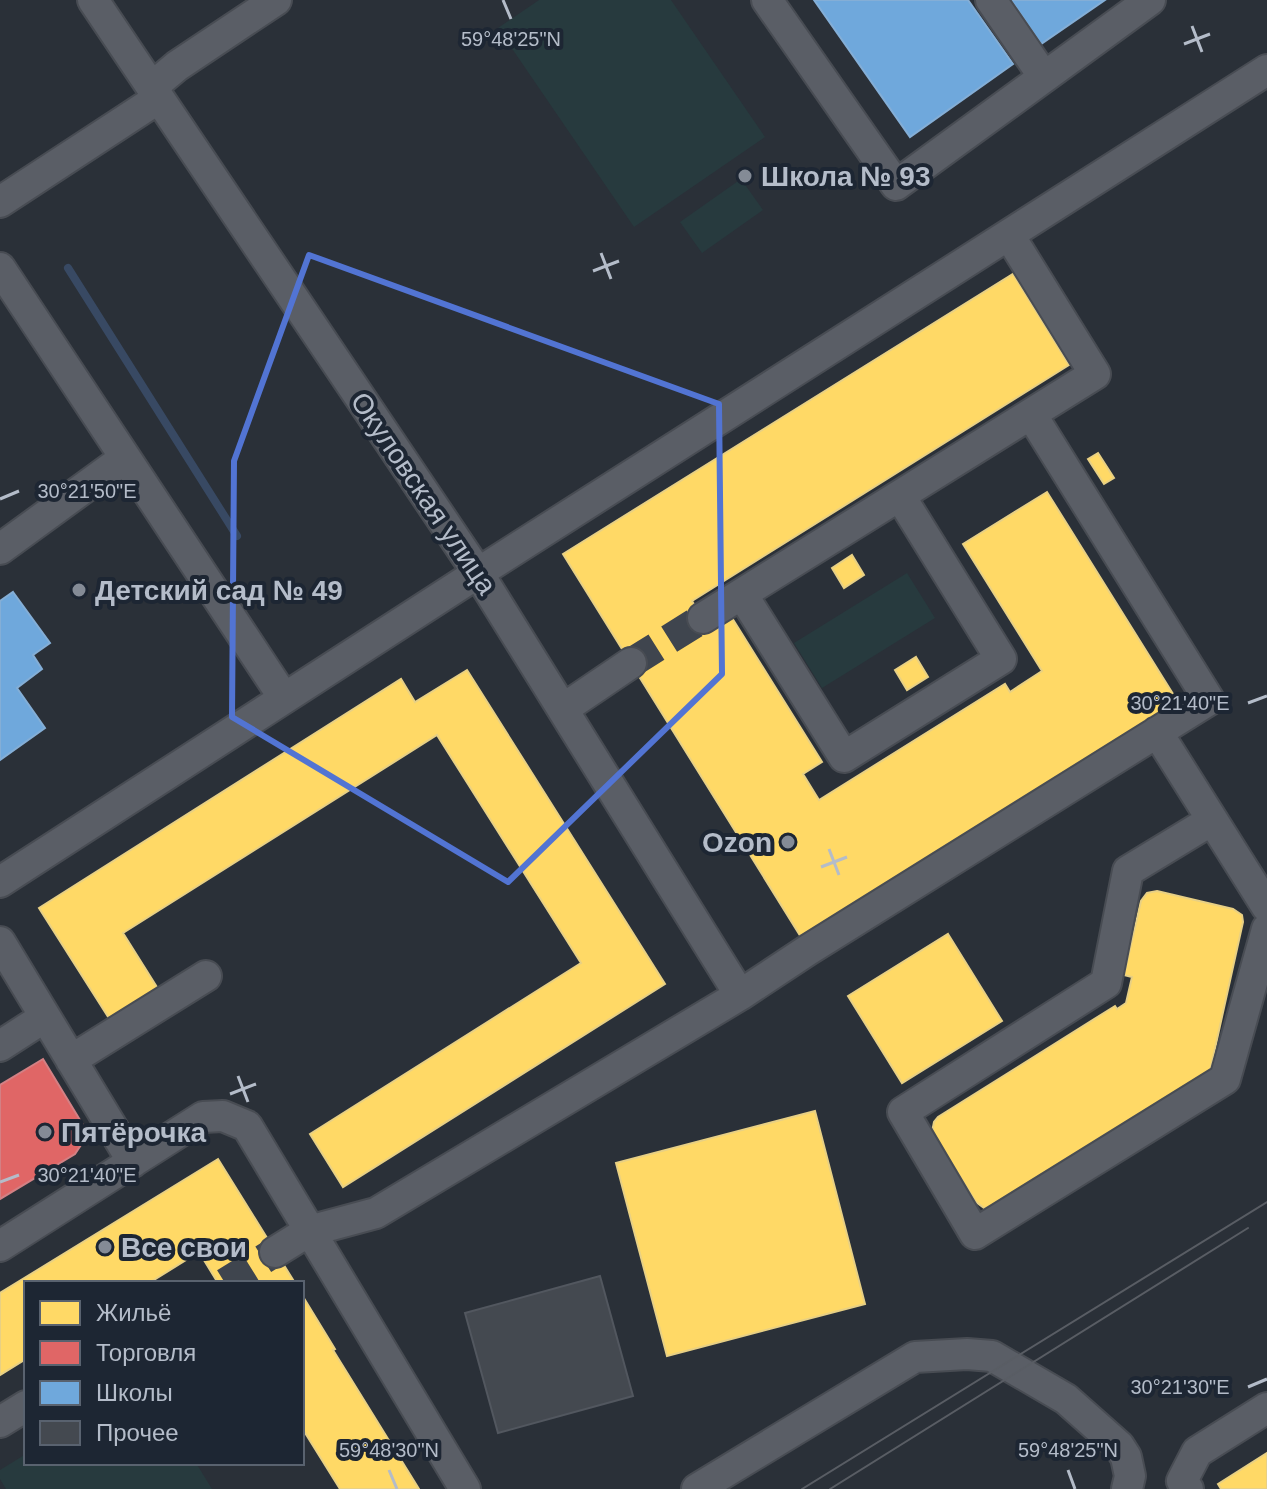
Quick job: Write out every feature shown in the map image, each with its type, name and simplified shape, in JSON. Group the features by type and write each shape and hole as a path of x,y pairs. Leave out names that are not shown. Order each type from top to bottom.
{"street":[{"name":"Окуловская улица","path":"93,0 478,573 740,995"},
{"path":"0,202 156,93 177,66 276,0"},
{"path":"767,0 896,185 1150,0"},
{"path":"991,0 1044,77"},
{"path":"0,882 1267,70"},
{"path":"703,618 1095,374 1009,235"},
{"path":"0,268 284,698"},
{"path":"275,1252 309,1231 376,1213 740,995 1209,700 1031,414"},
{"path":"0,549 125,458"},
{"path":"742,594 844,757 1001,659 900,496"},
{"path":"563,709 631,663"},
{"path":"1157,732 1267,907"},
{"path":"1212,820 1128,871 1106,983 903,1112 975,1234 1225,1079 1267,929"},
{"path":"0,942 133,1162"},
{"path":"71,1060 206,976"},
{"path":"0,1046 45,1017"},
{"path":"0,1246 203,1117 223,1116 247,1126 465,1489"},
{"path":"701,1487 915,1357 992,1356 1066,1399 1119,1446 1126,1457 1129,1482 1185,1485 1197,1452 1267,1408"},
{"path":"0,1422 24,1407"}],"highlighted area":[{"path":"309,255 719,404 722,674 508,882 232,717 234,461"}],"green space":[{"path":"539,0 671,0 765,137 634,227 498,28"},
{"path":"741,179 763,210 702,253 680,222"},
{"path":"907,573 935,618 822,688 794,643"},
{"path":"24,1455 24,1465 197,1465 212,1489 6,1489 0,1479 0,1470"}],"building: Жильё":[{"path":"1013,274 1069,365 692,601 708,626 729,613 822,762 803,774 819,800 1005,684 1010,692 1042,671 963,544 1047,492 1178,702 801,937 563,554"},
{"path":"1098,453 1114,478 1104,484 1088,459"},
{"path":"852,555 864,575 844,588 832,568"},
{"path":"916,657 928,677 907,690 895,670"},
{"path":"467,670 665,984 343,1187 310,1134 581,963 437,735 123,933 160,992 112,1023 39,908 401,679 415,702"},
{"path":"1157,891 1233,909 1242,915 1210,1071 991,1207 984,1208 976,1202 932,1132 934,1122 1115,1006 1117,1009 1126,1003 1132,977 1124,975 1141,901 1147,893"},
{"path":"948,934 1002,1021 902,1083 848,996"},
{"path":"815,1111 865,1304 667,1356 616,1163"},
{"path":"218,1159 294,1281 217,1281 199,1252 152,1281 24,1281 24,1360 0,1375 0,1293"},
{"path":"304,1298 419,1489 340,1489 304,1431"},
{"path":"1267,1453 1267,1489 1221,1489 1218,1484"}],"building: Торговля":[{"path":"43,1059 83,1125 81,1145 75,1154 0,1199 0,1085"}],"building: Школы":[{"path":"814,0 968,0 1013,64 910,137"},
{"path":"1011,0 1105,0 1041,44"},
{"path":"13,592 50,643 33,655 42,669 17,688 45,728 0,760 0,601"}],"building: Прочее":[{"path":"600,1276 633,1396 498,1433 465,1313"}],"waterway":[{"path":"68,268 237,536"}],"tunnel":[{"path":"631,663 703,618"},
{"path":"228,1281 275,1252"}],"tram line":[{"path":"802,1489 1267,1202"},
{"path":"830,1489 1248,1228"}],"place":[{"name":"Школа № 93","path":"745,176"},
{"name":"Детский сад № 49","path":"79,590"},
{"name":"Ozon","path":"788,842"},
{"name":"Пятёрочка","path":"45,1132"},
{"name":"Все свои","path":"105,1247"}]}
